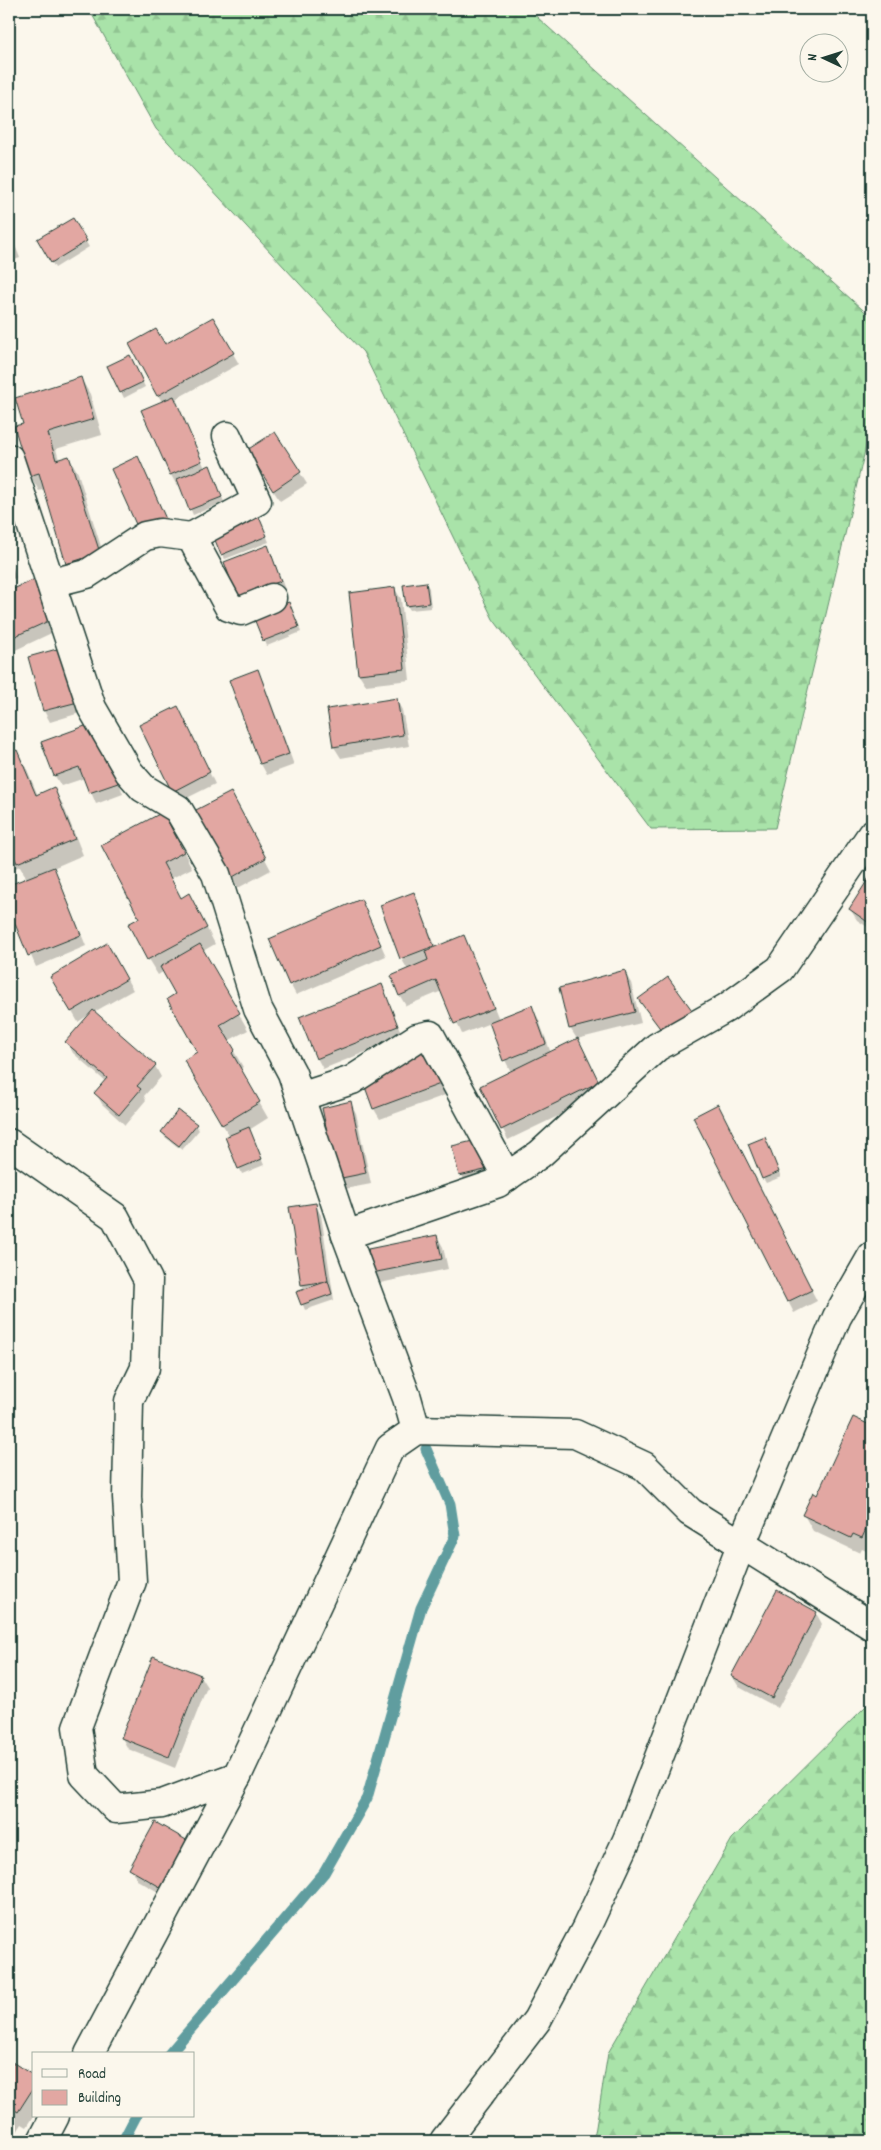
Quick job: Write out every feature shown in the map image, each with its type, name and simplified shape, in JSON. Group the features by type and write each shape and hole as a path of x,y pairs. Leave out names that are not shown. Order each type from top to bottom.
{"street":[{"path":"51,583 87,574 145,536 160,533 191,537 258,501 227,436"},
{"path":"9,458 92,708 129,772 143,788 178,809 216,874 258,1009 292,1073 346,1235 407,1398 416,1430"},
{"path":"191,537 229,607 241,611 272,598"},
{"path":"346,1235 498,1183 540,1154 658,1046 726,1008 780,969 872,834"},
{"path":"300,1097 352,1080 417,1038 430,1035 507,1177"},
{"path":"9,1143 115,1217 148,1280 145,1368 129,1400 127,1497 132,1581 77,1727 84,1775 116,1809 162,1804 237,1776"},
{"path":"444,2141 537,2020 586,1928 626,1840 741,1545 837,1317 872,1256"},
{"path":"90,2052 237,1776 390,1448 416,1430 575,1434 644,1466 690,1512 872,1626"},
{"path":"42,2141 54,2118"}],"green space":[{"path":"89,9 528,9 872,318 872,421 775,828 651,829 493,619 363,352 156,129"},
{"path":"872,1700 872,2141 590,2141 595,2133 608,2053 732,1839"}],"building":[{"path":"73,218 87,241 51,263 37,239"},
{"path":"213,317 234,353 157,396 129,344 156,329 165,344"},
{"path":"130,355 143,382 120,393 107,366"},
{"path":"81,377 94,419 48,433 56,460 69,456 100,553 66,564 39,473 29,476 14,426 23,424 15,398"},
{"path":"174,396 202,461 170,475 141,410"},
{"path":"275,432 301,472 273,491 247,450"},
{"path":"138,456 166,519 139,531 111,469"},
{"path":"210,465 222,497 189,510 177,479"},
{"path":"257,512 267,536 221,555 211,530"},
{"path":"268,545 281,581 237,597 224,562"},
{"path":"37,578 55,618 9,639 9,591"},
{"path":"426,582 429,603 406,606 403,585"},
{"path":"395,587 405,669 358,674 349,593"},
{"path":"289,602 299,627 263,641 253,616"},
{"path":"64,647 78,702 43,711 28,657"},
{"path":"258,669 289,754 260,764 229,680"},
{"path":"397,698 403,735 333,747 327,709"},
{"path":"178,706 210,772 172,792 139,725"},
{"path":"96,722 118,783 89,793 79,767 54,776 41,742"},
{"path":"17,750 36,795 54,787 75,839 17,863 11,850 9,851 9,753"},
{"path":"231,792 266,858 231,878 194,811"},
{"path":"163,812 184,852 163,863 181,898 189,893 207,928 147,960 128,924 139,918 101,845"},
{"path":"54,867 81,935 28,956 9,909 9,885"},
{"path":"872,873 872,925 849,909"},
{"path":"414,892 434,946 400,959 380,905"},
{"path":"361,899 381,945 289,985 269,939"},
{"path":"464,935 494,1008 454,1024 436,980 399,996 391,976 428,960 425,951"},
{"path":"107,943 127,979 71,1012 50,977"},
{"path":"200,944 240,1013 220,1025 235,1050 232,1053 260,1102 222,1125 184,1060 197,1052 167,999 175,994 160,967"},
{"path":"625,970 635,1012 569,1029 559,988"},
{"path":"668,977 697,1017 668,1039 638,999"},
{"path":"382,984 398,1026 316,1059 299,1017"},
{"path":"532,1005 546,1044 503,1061 489,1022"},
{"path":"93,1010 156,1065 137,1086 141,1089 119,1115 94,1093 107,1078 65,1042"},
{"path":"578,1038 599,1082 501,1130 480,1086"},
{"path":"430,1047 443,1083 373,1109 360,1073"},
{"path":"351,1101 366,1173 337,1179 322,1108"},
{"path":"718,1104 812,1290 787,1302 693,1117"},
{"path":"178,1110 197,1124 179,1146 161,1132"},
{"path":"249,1127 262,1159 238,1169 225,1137"},
{"path":"765,1137 779,1172 762,1179 748,1144"},
{"path":"485,1138 493,1168 459,1176 452,1146"},
{"path":"316,1203 328,1281 301,1285 289,1207"},
{"path":"437,1235 442,1259 372,1273 368,1249"},
{"path":"328,1281 332,1294 301,1305 296,1292"},
{"path":"853,1417 872,1426 872,1516 862,1538 853,1534 851,1538 802,1515 813,1492 817,1495"},
{"path":"777,1590 817,1612 772,1698 731,1676"},
{"path":"153,1656 201,1675 169,1757 121,1738"},
{"path":"155,1822 188,1841 162,1888 129,1869"},
{"path":"9,2060 32,2075 32,2090 18,2112 13,2109 9,2115"}],"waterway":[{"path":"171,2052 324,1873 367,1798 421,1608 455,1536 450,1504 426,1449"},
{"path":"123,2141 135,2118"}]}
